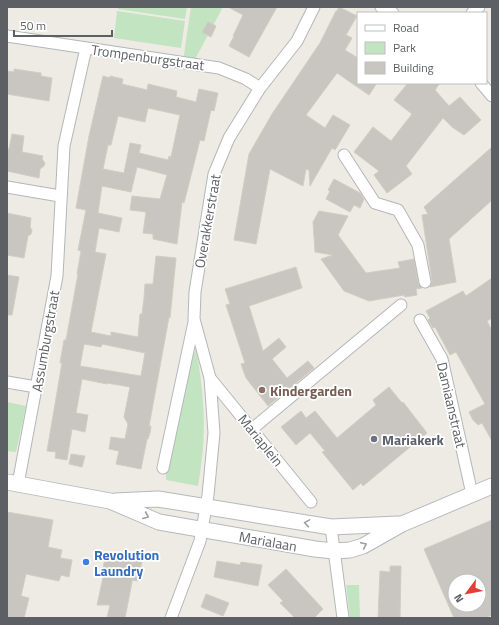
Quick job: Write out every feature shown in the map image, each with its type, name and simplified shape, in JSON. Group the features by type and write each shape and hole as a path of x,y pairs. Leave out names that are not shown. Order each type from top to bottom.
{"street":[{"name":"Overakkerstraat","path":"163,468 194,319 195,292 214,174 229,138 260,88 297,41 314,7"},
{"path":"381,7 391,12"},
{"name":"Trompenburgstraat","path":"7,36 219,68 246,79 260,88"},
{"name":"Assumburgstraat","path":"13,483 36,387 57,276 60,196 64,146 86,48"},
{"path":"482,84 492,96"},
{"path":"344,155 375,203 398,210 418,245 425,282"},
{"path":"7,187 60,196"},
{"path":"252,428 401,305"},
{"name":"Overakkerstraat","path":"171,618 200,541 206,507 214,433 210,378 194,319"},
{"name":"Damiaanstraat","path":"420,320 442,359 472,494"},
{"name":"Mariaplein","path":"210,378 311,502"},
{"path":"7,382 36,387"},
{"path":"13,483 110,501"},
{"name":"Marialaan","path":"110,501 159,522 334,551 350,550 363,546 402,524 492,486"},
{"name":"Marialaan","path":"110,501 158,499 331,527 402,524"},
{"path":"331,527 343,618"}],"green space":[{"path":"118,7 187,7 185,19 118,9"},
{"path":"191,7 223,7 193,63 183,61"},
{"path":"117,11 185,21 181,48 114,38"},
{"path":"196,349 204,417 203,450 198,486 166,480 166,470 187,368"},
{"path":"7,402 26,406 16,452 7,451"},
{"path":"346,585 359,585 360,618 350,618"}],"building":[{"path":"228,7 277,7 249,57 229,46 243,15"},
{"path":"339,7 357,16 346,35 352,38 345,50 357,57 357,84 376,84 369,95 337,73 306,115 325,128 333,115 350,125 335,150 332,148 310,186 309,170 306,169 303,186 270,169 256,244 234,240 249,154 272,114 320,43"},
{"path":"208,22 216,26 211,37 202,32"},
{"path":"14,69 41,73 41,76 52,78 49,101 7,94 7,71 14,72"},
{"path":"103,76 123,79 122,84 147,90 148,84 177,91 176,97 196,102 199,89 218,93 214,111 211,110 204,141 200,140 184,203 182,202 177,244 153,239 153,234 143,233 146,212 130,210 132,196 160,199 167,175 137,167 131,192 102,186 98,213 122,218 119,232 99,228 95,252 106,254 91,332 111,336 111,332 138,337 145,284 153,284 156,256 176,258 170,318 169,317 149,426 151,426 150,433 147,439 141,469 116,464 119,451 109,449 111,437 125,439 128,424 124,417 130,387 82,379 76,413 88,415 85,432 72,429 67,460 55,458 56,452 47,451 62,363 60,363 64,340 66,340 78,274 81,251 78,250 86,210 76,208 89,136","holes":["148,108 180,115 171,157 169,156 168,160 139,153 141,145 130,143 124,173 103,169 108,145 111,145 118,116 145,122","84,344 101,347 102,344 145,353 141,376 80,366"]},
{"path":"407,84 439,84 435,90 449,106 460,97 481,120 464,135 452,127 443,118 406,166 412,174 387,193 374,175 379,171 354,152 373,127 391,141 412,114 394,100"},
{"path":"12,134 24,136 22,152 43,156 42,159 45,163 40,169 39,178 7,171 7,149 9,149"},
{"path":"492,147 492,200 449,239 456,282 430,287 432,281 422,215 428,214 424,207"},
{"path":"334,179 360,193 364,199 360,208 354,205 350,212 326,199 330,191 328,190"},
{"path":"319,211 348,216 338,235 366,273 400,268 398,262 414,259 418,283 422,288 416,289 417,295 405,297 404,295 369,301 344,291 321,259 333,255 315,252 313,222"},
{"path":"7,213 31,218 30,227 32,230 31,234 28,236 24,258 7,255"},
{"path":"296,267 302,288 249,306 263,351 279,338 286,347 272,359 287,378 308,361 314,368 268,406 246,378 241,364 245,363 226,305 230,304 225,289"},
{"path":"7,275 19,277 12,315 7,315"},
{"path":"492,278 492,318 487,321 492,331 492,441 482,423 478,425 473,420 469,412 485,404 456,352 450,355 435,327 433,328 428,320 430,318 426,311 463,291 466,296"},
{"name":"Mariakerk","path":"389,387 402,403 403,402 427,433 363,486 361,483 353,490 322,452 325,451 310,433 296,445 281,427 301,411 306,418 315,411 337,438 376,405 373,400"},
{"path":"71,454 85,456 82,467 69,464"},
{"path":"7,512 53,520 48,547 62,550 60,558 72,560 69,577 61,575 59,581 26,574 21,596 29,598 24,618 7,618"},
{"path":"492,520 492,615 484,618 454,618 452,613 487,613 487,573 447,573 447,602 424,549"},
{"path":"106,554 142,562 138,581 132,580 125,618 107,618 110,605 97,605 104,573 102,573"},
{"path":"217,561 240,565 241,562 262,565 258,586 214,577"},
{"path":"390,566 401,566 400,618 378,618 380,571 390,572"},
{"path":"286,569 323,609 314,618 295,618 280,603 283,601 268,585"},
{"path":"206,594 229,603 223,616 201,607"}],"place":[{"name":"Kindergarden","path":"262,390"},
{"name":"Mariakerk","path":"374,439"},
{"name":"Revolution Laundry","path":"86,562"}]}
